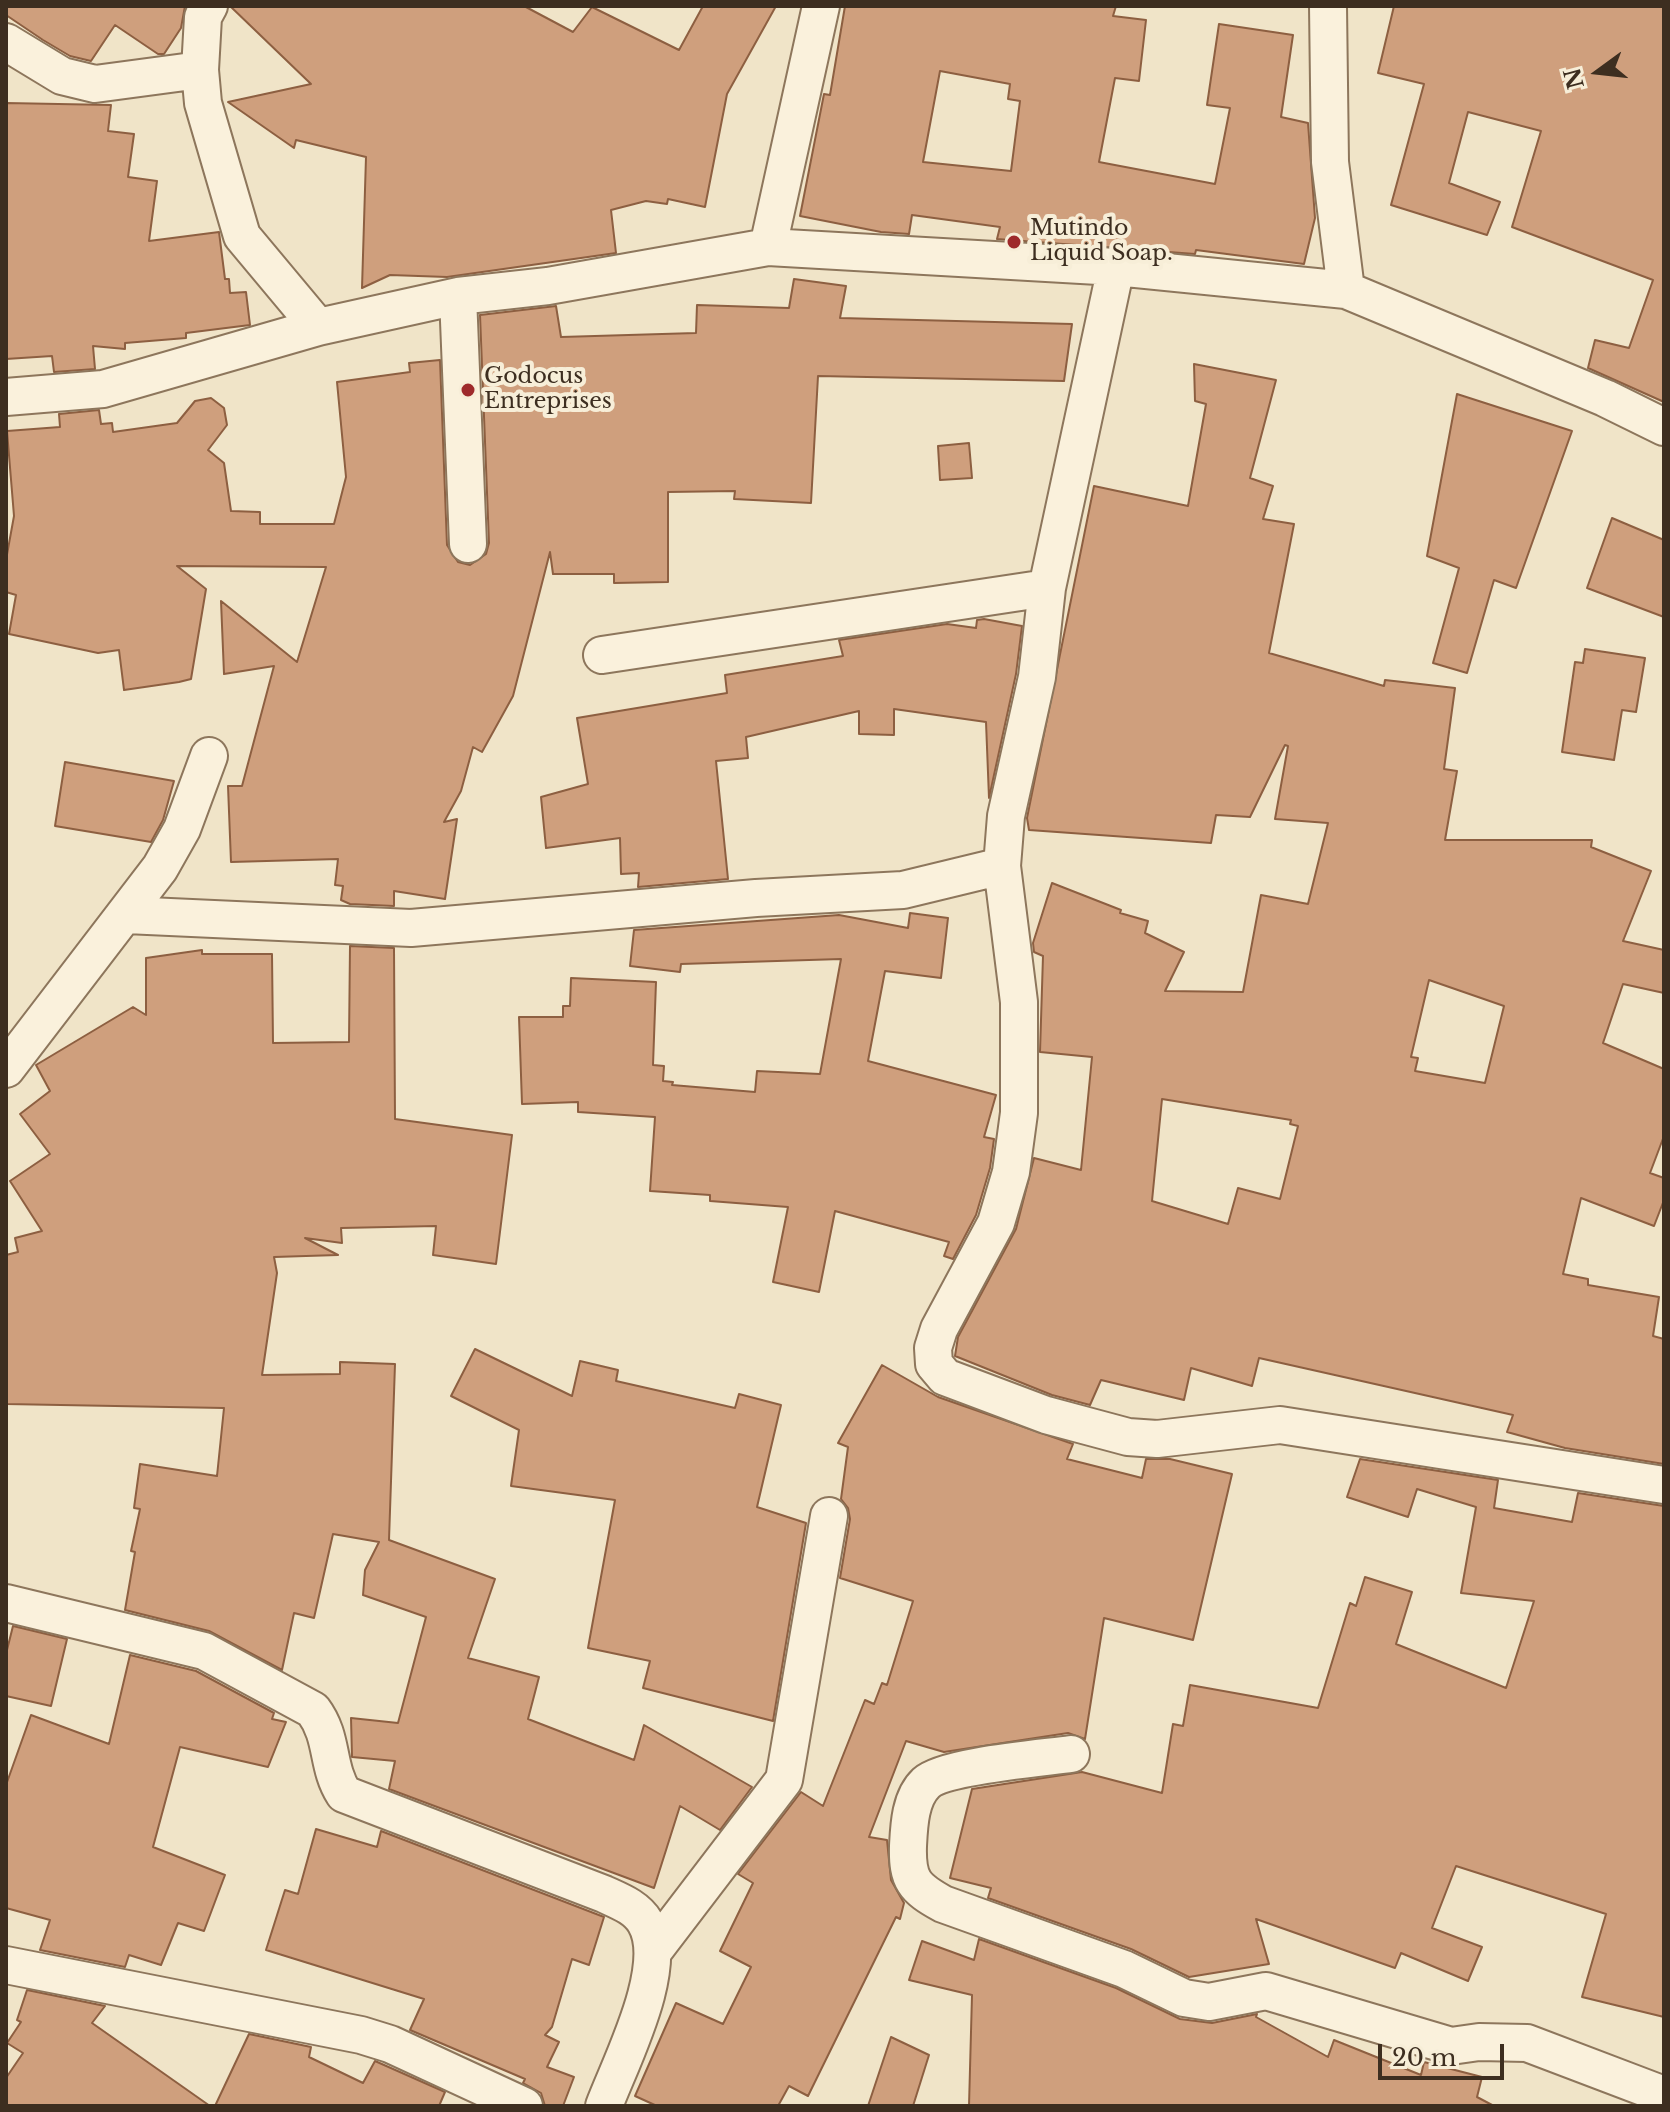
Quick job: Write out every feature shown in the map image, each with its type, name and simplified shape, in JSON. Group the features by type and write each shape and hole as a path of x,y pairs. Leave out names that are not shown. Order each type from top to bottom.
{"street":[{"path":"209,6 203,17 200,70 203,103 242,236 318,327"},
{"path":"768,247 821,6"},
{"path":"1328,6 1330,162 1346,290"},
{"path":"6,42 62,76 95,84 200,70"},
{"path":"6,397 103,389 318,327 458,296 548,286 768,247 1116,267 1346,290 1605,398 1664,427"},
{"path":"1116,267 1047,588 1037,677 1006,816 1002,866 1019,1002 1019,1113 1011,1172 996,1223 939,1329 933,1348 934,1364 945,1377 1046,1415 1128,1437 1157,1439 1280,1425 1664,1485"},
{"path":"458,296 468,544"},
{"path":"602,655 1047,588"},
{"path":"6,1069 126,915 182,829 209,756"},
{"path":"126,915 411,928 756,898 903,890 1002,866"},
{"path":"655,1949 784,1780 829,1516"},
{"path":"6,1603 204,1651 313,1710 325,1725 334,1778 344,1794 604,1894 635,1910 645,1923 655,1949 651,1978 604,2106"},
{"path":"1071,1754 950,1772 926,1783 909,1816 908,1862 920,1892 943,1904 1124,1969 1184,1998 1209,2002 1266,1991 1451,2046 1479,2042 1527,2043 1664,2095"},
{"path":"6,1965 361,2035 390,2044 524,2106"}],"building":[{"path":"6,6 185,6 181,28 164,54 158,54 115,25 91,61 70,56 43,40 6,15"},
{"path":"230,6 524,6 573,32 592,7 679,50 703,6 776,6 727,94 705,207 668,199 667,204 646,201 611,210 616,253 447,277 390,275 362,288 366,157 296,140 294,148 228,102 311,84"},
{"path":"845,6 1116,6 1113,16 1146,20 1139,81 1115,78 1099,162 1215,184 1230,108 1207,105 1219,24 1293,35 1281,117 1308,123 1315,218 1304,264 1196,250 1195,254 997,239 1000,227 912,215 909,234 881,232 800,216 824,94 830,95","holes":["940,71 1010,84 1008,99 1020,101 1011,171 923,162"]},
{"path":"1394,6 1664,6 1664,402 1588,368 1595,340 1629,348 1653,280 1512,227 1541,131 1468,112 1449,183 1500,202 1487,235 1391,205 1424,84 1378,73"},
{"path":"6,103 111,105 108,131 134,134 128,177 157,181 149,241 219,232 225,279 229,279 230,293 246,292 250,325 186,333 186,338 125,343 125,349 93,346 95,369 54,372 52,356 6,359"},
{"path":"794,279 846,286 840,318 1072,324 1064,381 818,376 811,503 734,499 735,491 668,492 668,582 614,583 614,574 553,574 550,552 513,696 482,752 473,747 461,791 444,822 457,819 445,899 394,891 394,906 350,904 341,900 343,886 335,885 338,859 231,862 228,786 242,786 274,666 224,674 221,601 297,662 326,567 177,566 206,589 191,679 179,682 124,690 119,650 98,653 9,634 16,595 6,592 6,560 14,516 7,431 60,427 59,414 99,410 101,424 112,423 113,432 177,423 195,401 211,398 224,408 227,425 208,450 224,463 231,511 260,512 260,524 334,524 346,477 337,382 410,372 409,363 440,360 447,545 458,562 470,565 486,554 489,543 480,315 556,306 561,337 696,333 697,305 789,308"},
{"path":"1194,364 1276,380 1250,478 1273,486 1263,519 1294,524 1269,653 1384,686 1385,680 1455,688 1444,769 1457,771 1445,840 1592,840 1591,847 1651,871 1623,941 1664,950 1664,993 1623,984 1603,1043 1664,1069 1664,1136 1650,1173 1664,1178 1664,1200 1654,1226 1581,1198 1563,1274 1588,1279 1588,1285 1659,1297 1653,1336 1664,1339 1664,1464 1565,1448 1507,1432 1513,1415 1259,1358 1252,1386 1191,1368 1184,1400 1101,1380 1090,1405 1052,1395 955,1356 958,1337 1016,1229 1034,1158 1081,1170 1092,1057 1040,1052 1043,956 1034,952 1033,943 1052,883 1121,910 1120,913 1148,921 1145,933 1184,952 1165,991 1243,992 1261,895 1308,904 1328,823 1275,819 1288,746 1285,745 1250,817 1216,815 1211,843 1029,830 1027,818 1094,486 1188,506 1206,404 1195,401","holes":["1429,980 1504,1006 1485,1083 1415,1071 1418,1058 1411,1057","1162,1099 1291,1120 1290,1124 1298,1126 1280,1199 1238,1188 1228,1224 1152,1201"]},
{"path":"1457,394 1572,431 1516,588 1494,580 1467,673 1433,663 1459,568 1427,556"},
{"path":"969,443 972,478 940,480 938,446"},
{"path":"1612,518 1664,540 1664,617 1587,588"},
{"path":"977,620 1022,626 1016,674 989,798 986,722 894,709 894,735 859,734 859,711 746,737 748,758 716,761 728,879 638,887 639,873 621,874 620,838 546,848 541,797 588,784 577,718 727,693 725,675 843,656 839,640 947,624 976,628"},
{"path":"1585,649 1645,658 1636,712 1622,710 1614,760 1562,752 1575,662 1583,663"},
{"path":"65,762 174,781 163,820 151,842 55,826"},
{"path":"910,913 948,918 941,978 885,971 868,1061 996,1095 984,1137 994,1139 990,1168 976,1215 953,1259 944,1256 949,1242 835,1211 819,1292 773,1282 788,1207 710,1201 710,1195 650,1191 655,1117 578,1112 578,1102 522,1104 519,1017 563,1017 563,1006 570,1006 571,978 656,982 653,1065 664,1066 663,1081 673,1082 672,1085 755,1092 757,1071 820,1074 841,959 681,964 680,972 630,966 634,930 839,915 908,928"},
{"path":"350,946 394,948 395,1119 512,1135 496,1264 433,1255 436,1226 341,1228 342,1243 305,1238 338,1255 274,1257 277,1273 262,1375 340,1374 340,1362 395,1364 389,1540 495,1579 468,1658 539,1677 528,1719 634,1760 644,1725 752,1787 720,1830 680,1806 654,1888 389,1789 395,1761 352,1757 351,1718 398,1723 426,1617 363,1595 365,1570 379,1542 333,1534 314,1618 294,1613 282,1670 209,1631 125,1610 135,1552 131,1551 140,1509 134,1508 140,1464 217,1476 224,1408 6,1404 6,1255 18,1252 15,1238 42,1231 10,1181 50,1154 20,1114 50,1091 36,1065 133,1007 146,1015 146,958 202,950 202,954 272,954 273,1043 349,1042"},
{"path":"475,1349 572,1396 580,1361 618,1370 616,1381 735,1408 739,1394 781,1405 757,1507 806,1523 773,1721 643,1688 650,1661 588,1648 615,1500 511,1486 519,1430 451,1396"},
{"path":"882,1365 938,1397 1073,1444 1067,1459 1142,1478 1146,1459 1170,1459 1232,1474 1193,1640 1104,1618 1085,1739 1068,1733 944,1752 906,1741 869,1837 887,1840 891,1880 904,1903 900,1919 896,1917 808,2096 789,2086 778,2106 657,2106 635,2096 676,2003 723,2024 751,1967 720,1951 753,1883 738,1874 801,1792 823,1806 865,1700 874,1704 882,1683 887,1685 913,1601 840,1578 850,1519 848,1508 841,1499 848,1447 838,1443"},
{"path":"1360,1459 1498,1480 1494,1508 1572,1522 1578,1493 1664,1506 1664,2017 1582,1997 1606,1914 1456,1866 1432,1928 1482,1947 1468,1981 1401,1953 1395,1968 1256,1919 1269,1964 1189,1977 1131,1949 988,1898 991,1888 950,1878 972,1789 1082,1772 1162,1793 1173,1724 1183,1726 1190,1685 1318,1708 1350,1603 1356,1606 1365,1577 1412,1592 1396,1644 1506,1688 1534,1601 1461,1593 1476,1507 1417,1489 1408,1517 1347,1497"},
{"path":"13,1626 67,1639 51,1706 6,1696 6,1654"},
{"path":"130,1655 196,1671 274,1713 272,1719 286,1722 268,1767 180,1747 153,1847 225,1875 204,1931 178,1923 161,1965 129,1955 125,1967 40,1950 50,1920 6,1908 6,1785 31,1715 109,1744"},
{"path":"316,1829 377,1847 381,1831 604,1917 589,1965 572,1959 552,2027 545,2035 559,2042 547,2067 574,2077 563,2106 545,2106 541,2093 523,2083 525,2079 410,2030 424,1999 266,1950 285,1890 298,1894"},
{"path":"979,1939 1116,1988 1180,2019 1212,2023 1257,2014 1256,2017 1328,2057 1334,2040 1421,2075 1424,2062 1482,2077 1477,2097 1494,2106 969,2106 972,1995 909,1980 922,1941 974,1960"},
{"path":"27,1990 105,2006 92,2023 210,2106 6,2106 6,2078 23,2053 7,2043 21,2022 17,2020"},
{"path":"249,2034 311,2047 309,2057 363,2083 375,2061 445,2092 439,2106 215,2106"},
{"path":"891,2037 929,2055 913,2106 868,2106"}],"place":[{"name":"Mutindo Liquid Soap.","path":"1014,242"},
{"name":"Godocus Entreprises","path":"468,390"}]}
